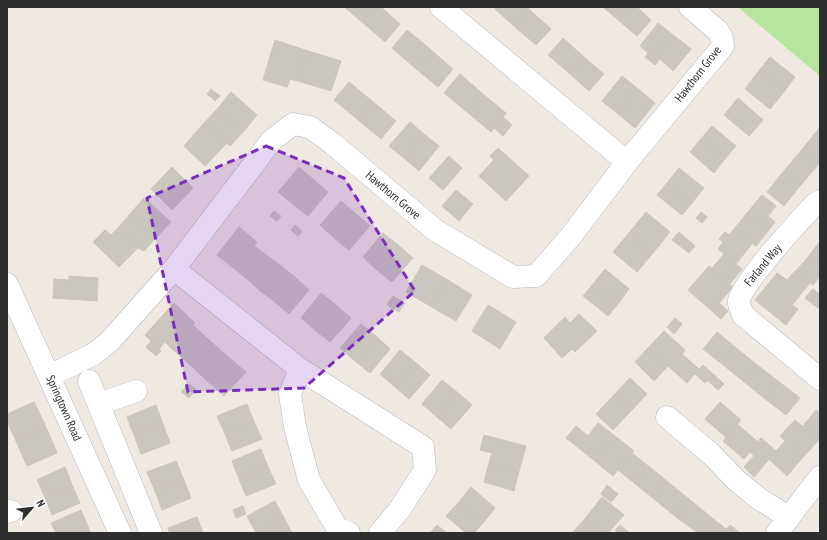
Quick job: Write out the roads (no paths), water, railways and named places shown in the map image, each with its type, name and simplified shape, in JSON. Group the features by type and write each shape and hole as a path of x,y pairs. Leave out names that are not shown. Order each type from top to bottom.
{"street":[{"path":"441,7 626,162"},
{"name":"Hawthorn Grove","path":"49,376 94,354 109,342 174,269 272,140 293,124 310,127 333,144 435,230 513,277 536,276 571,236 626,162 723,46 722,38 718,31 690,7"},
{"name":"Farland Way","path":"820,202 815,204 742,290 738,301 743,315 820,379"},
{"path":"174,269 300,369 423,448 425,470 400,508 380,533"},
{"name":"Springtown Road","path":"7,284 120,533"},
{"path":"300,369 290,394 295,427 309,480 337,528 349,533"},
{"path":"89,381 151,533"},
{"path":"99,404 136,391"},
{"path":"667,417 711,454 736,480 758,498 782,525 820,478"}]}
